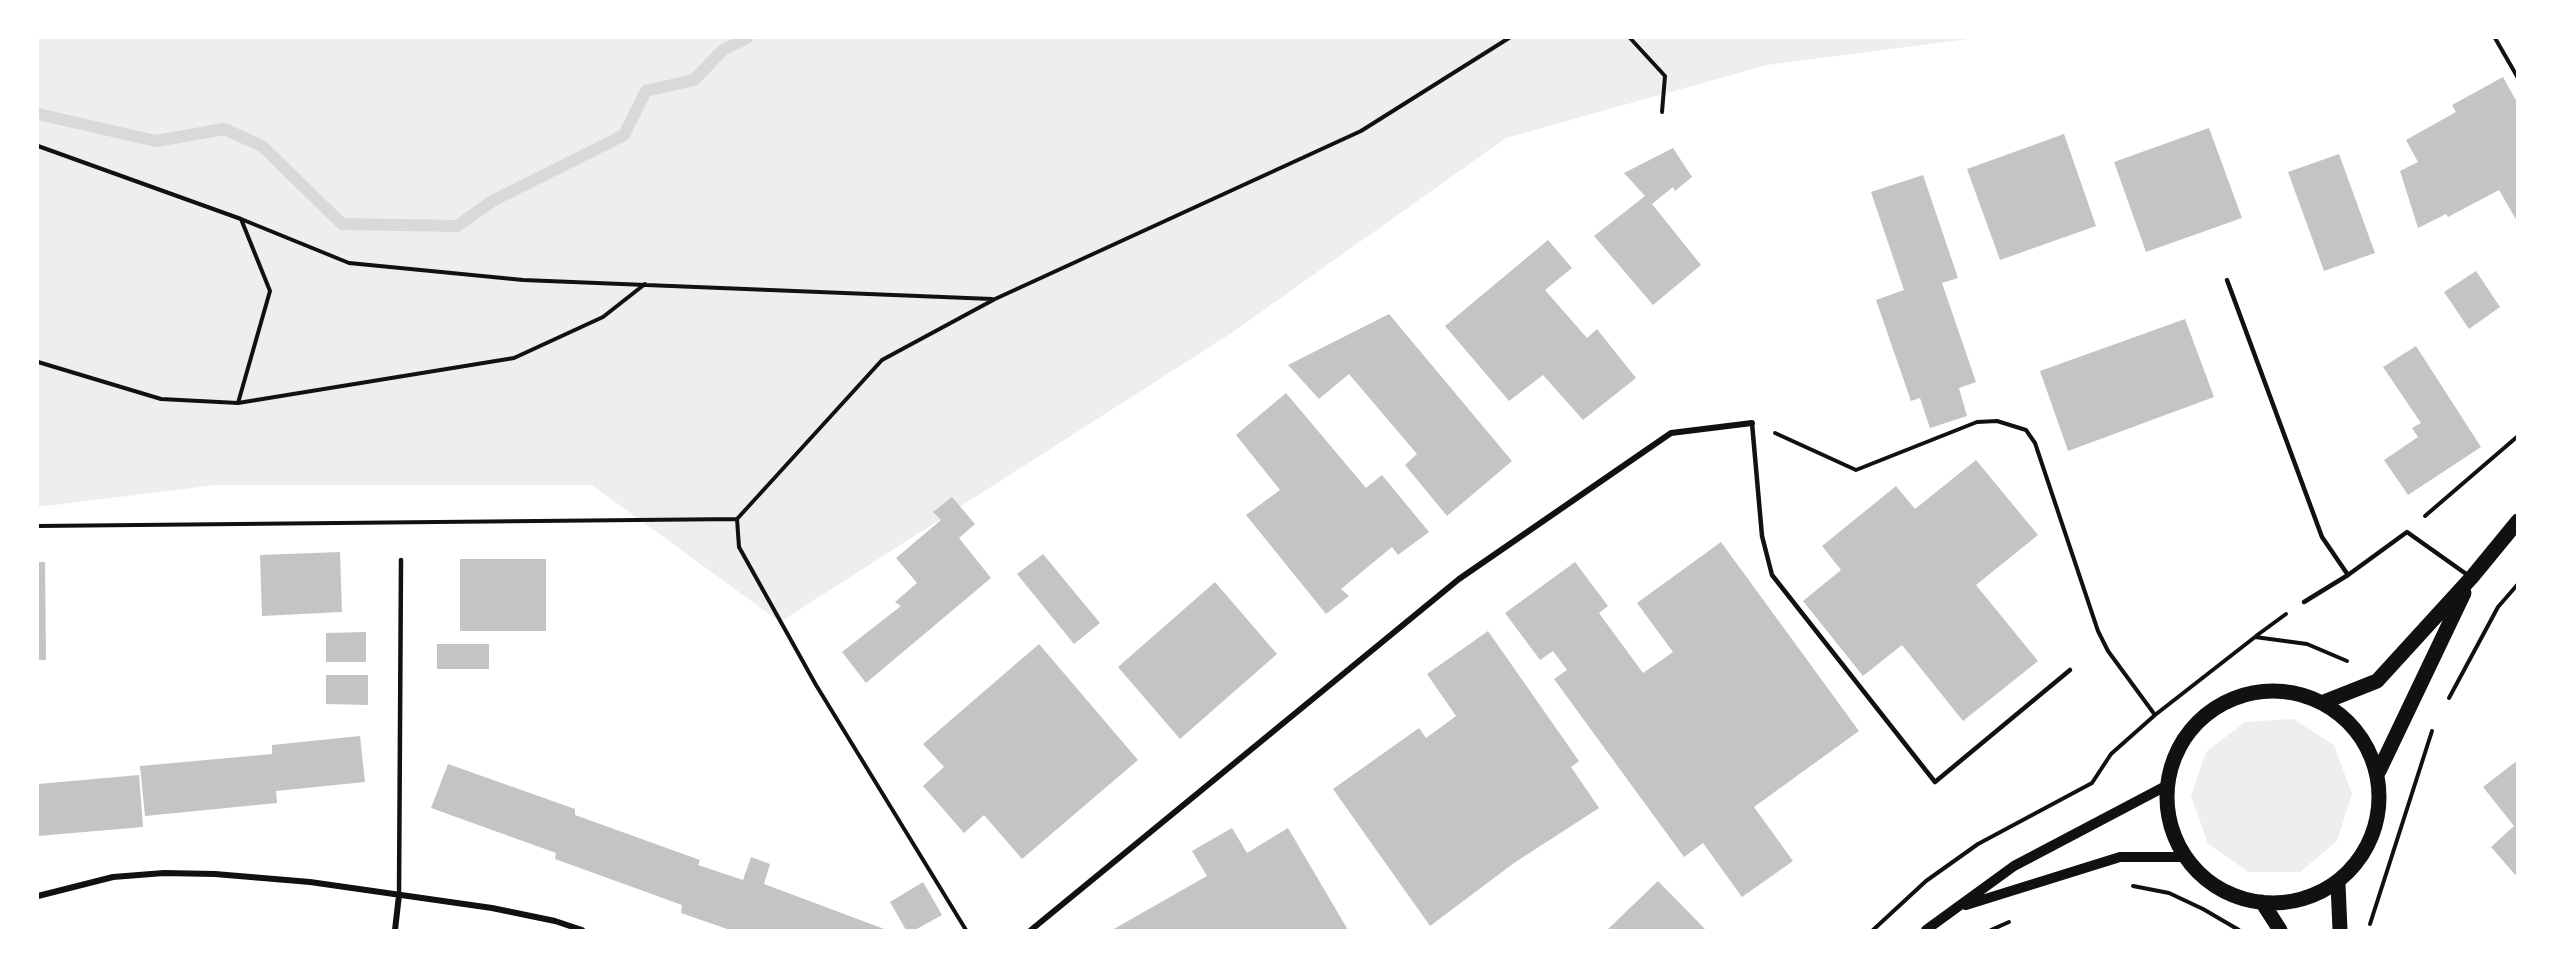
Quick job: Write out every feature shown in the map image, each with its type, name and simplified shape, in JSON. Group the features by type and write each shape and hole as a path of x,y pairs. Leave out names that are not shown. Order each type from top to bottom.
{"main road":[{"path":"2324,702 2377,681 2472,577 2517,521"},
{"path":"2379,771 2359,732 2324,702 2271,691 2220,704 2182,739 2164,787 2169,826 2186,857 2216,888 2262,902 2302,898 2338,884 2364,854 2379,815 2379,771 2472,577"},
{"path":"2338,884 2340,930"},
{"path":"2262,902 2280,930"}],"street":[{"path":"1031,930 1459,579 1671,433 1752,423"},
{"path":"1926,930 2014,866 2164,787"},
{"path":"1957,907 2120,857 2186,857"},
{"path":"38,896 113,877 164,873 215,874 310,882 492,908 555,921 582,930"},
{"path":"395,930 399,895"}],"lane":[{"path":"2227,280 2322,537 2348,574"},
{"path":"1752,423 1762,536 1772,574 1935,782 2070,670"},
{"path":"2304,602 2407,532 2472,577"},
{"path":"399,895 401,560"}],"path":[{"path":"966,930 816,686 744,557 739,548 737,519 882,360 994,299 1361,131 1509,38"},
{"path":"1630,38 1665,76 1662,112"},
{"path":"2495,38 2517,78"},
{"path":"38,146 241,219 349,263 523,280 994,299"},
{"path":"238,403 270,291 241,219"},
{"path":"38,362 161,399 238,403 514,358 603,317 645,284"},
{"path":"1752,423 1856,470 1977,422 1997,421 2026,430 2035,443 2098,631 2108,651 2155,715"},
{"path":"2407,532 2517,436"},
{"path":"38,526 737,519"},
{"path":"2445,705 2498,607 2517,584"},
{"path":"1873,930 1926,881 1978,844 2092,783 2111,754 2155,715 2304,602"},
{"path":"2255,637 2307,644 2358,666"},
{"path":"2368,930 2435,725"},
{"path":"2123,886 2169,893 2239,930"},
{"path":"1991,930 2012,921"}],"shaded area":[{"path":"38,38 1975,38 1767,65 1506,138 1230,334 780,622 592,485 216,485 38,507"},
{"path":"2293,719 2334,745 2352,794 2337,841 2300,872 2249,872 2208,844 2191,796 2206,752 2245,722"}],"building":[{"path":"2503,77 2518,104 2518,223 2499,190 2448,217 2446,214 2418,228 2400,171 2418,162 2406,140 2456,112 2452,105"},
{"path":"2209,128 2242,218 2146,252 2114,162"},
{"path":"2064,134 2096,226 2000,260 1967,169"},
{"path":"1673,148 1692,177 1675,191 1673,187 1652,204 1701,265 1653,305 1594,236 1645,196 1624,173"},
{"path":"2339,154 2375,253 2324,271 2288,172"},
{"path":"1923,175 1958,278 1942,283 1976,382 1959,388 1967,416 1930,428 1920,398 1911,401 1876,300 1904,290 1871,192"},
{"path":"1548,240 1572,268 1545,290 1587,338 1597,329 1636,378 1583,420 1543,375 1509,401 1445,326"},
{"path":"2476,271 2500,307 2469,329 2444,292"},
{"path":"1389,314 1512,461 1447,516 1405,465 1417,454 1349,374 1319,399 1288,365"},
{"path":"2185,319 2214,397 2068,451 2040,371"},
{"path":"2416,346 2481,447 2408,495 2384,460 2418,437 2412,428 2421,423 2383,367"},
{"path":"1286,393 1366,488 1382,475 1429,532 1398,555 1392,547 1341,589 1349,596 1326,614 1246,515 1280,490 1236,435"},
{"path":"1976,460 2038,535 1976,585 2038,661 1963,721 1902,645 1863,676 1803,601 1841,570 1822,546 1896,486 1915,509"},
{"path":"952,497 975,524 959,538 991,578 866,683 842,652 901,606 895,602 917,583 896,558 941,520 933,512"},
{"path":"1721,542 1859,731 1754,807 1793,861 1742,897 1703,843 1684,857 1554,679 1567,670 1553,651 1540,660 1505,613 1575,562 1608,606 1599,613 1643,673 1673,652 1637,603"},
{"path":"340,552 342,612 262,616 260,555"},
{"path":"1043,554 1100,623 1074,644 1017,574"},
{"path":"460,559 546,559 546,631 460,631"},
{"path":"38,562 45,562 46,660 38,660"},
{"path":"1215,582 1277,654 1180,739 1118,667"},
{"path":"1488,631 1579,761 1571,767 1599,808 1514,863 1430,926 1333,789 1419,728 1426,738 1456,716 1427,674"},
{"path":"366,632 366,662 326,662 326,633"},
{"path":"437,644 489,644 489,669 437,669"},
{"path":"1039,644 1138,760 1022,859 984,815 964,833 923,786 944,767 923,744"},
{"path":"326,675 368,675 368,705 326,704"},
{"path":"360,736 365,782 276,791 277,803 145,816 140,766 272,754 272,745"},
{"path":"2518,760 2518,878 2491,847 2514,826 2483,787"},
{"path":"448,764 575,809 575,815 700,860 698,865 743,880 751,857 770,864 764,884 887,930 730,930 681,913 682,905 555,859 556,853 431,808"},
{"path":"139,775 143,827 38,836 38,784"},
{"path":"1232,828 1247,853 1288,828 1348,930 1112,930 1207,876 1192,851"},
{"path":"1658,881 1706,930 1607,930"},
{"path":"923,882 942,915 915,930 906,930 890,902"}],"waterway":[{"path":"38,114 156,141 224,129 262,146 342,224 457,226 494,200 624,135 646,91 694,80 723,50 747,38"}]}
